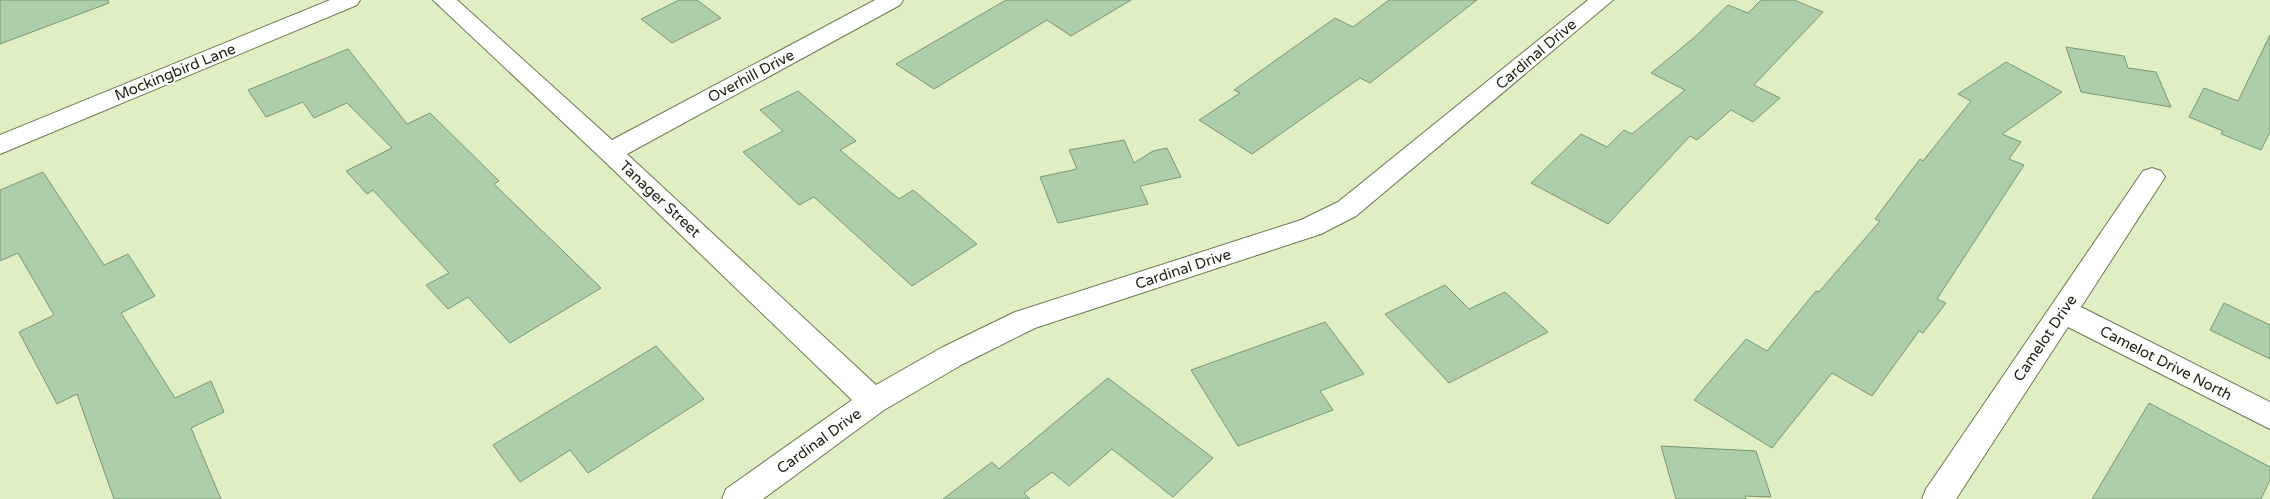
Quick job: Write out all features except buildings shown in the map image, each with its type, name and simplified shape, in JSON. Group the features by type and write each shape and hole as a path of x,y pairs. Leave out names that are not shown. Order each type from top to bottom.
{"street":[{"name":"Mockingbird Lane","path":"0,145 349,0"},
{"name":"Tanager Street","path":"444,0 610,152 874,401"},
{"name":"Overhill Drive","path":"610,152 892,0"},
{"name":"Cardinal Drive","path":"738,499 874,401 952,356 1025,320 1312,227 1347,209 1602,0"},
{"name":"Camelot Drive","path":"1938,499 2152,176"},
{"name":"Camelot Drive North","path":"2062,311 2270,416"}]}
